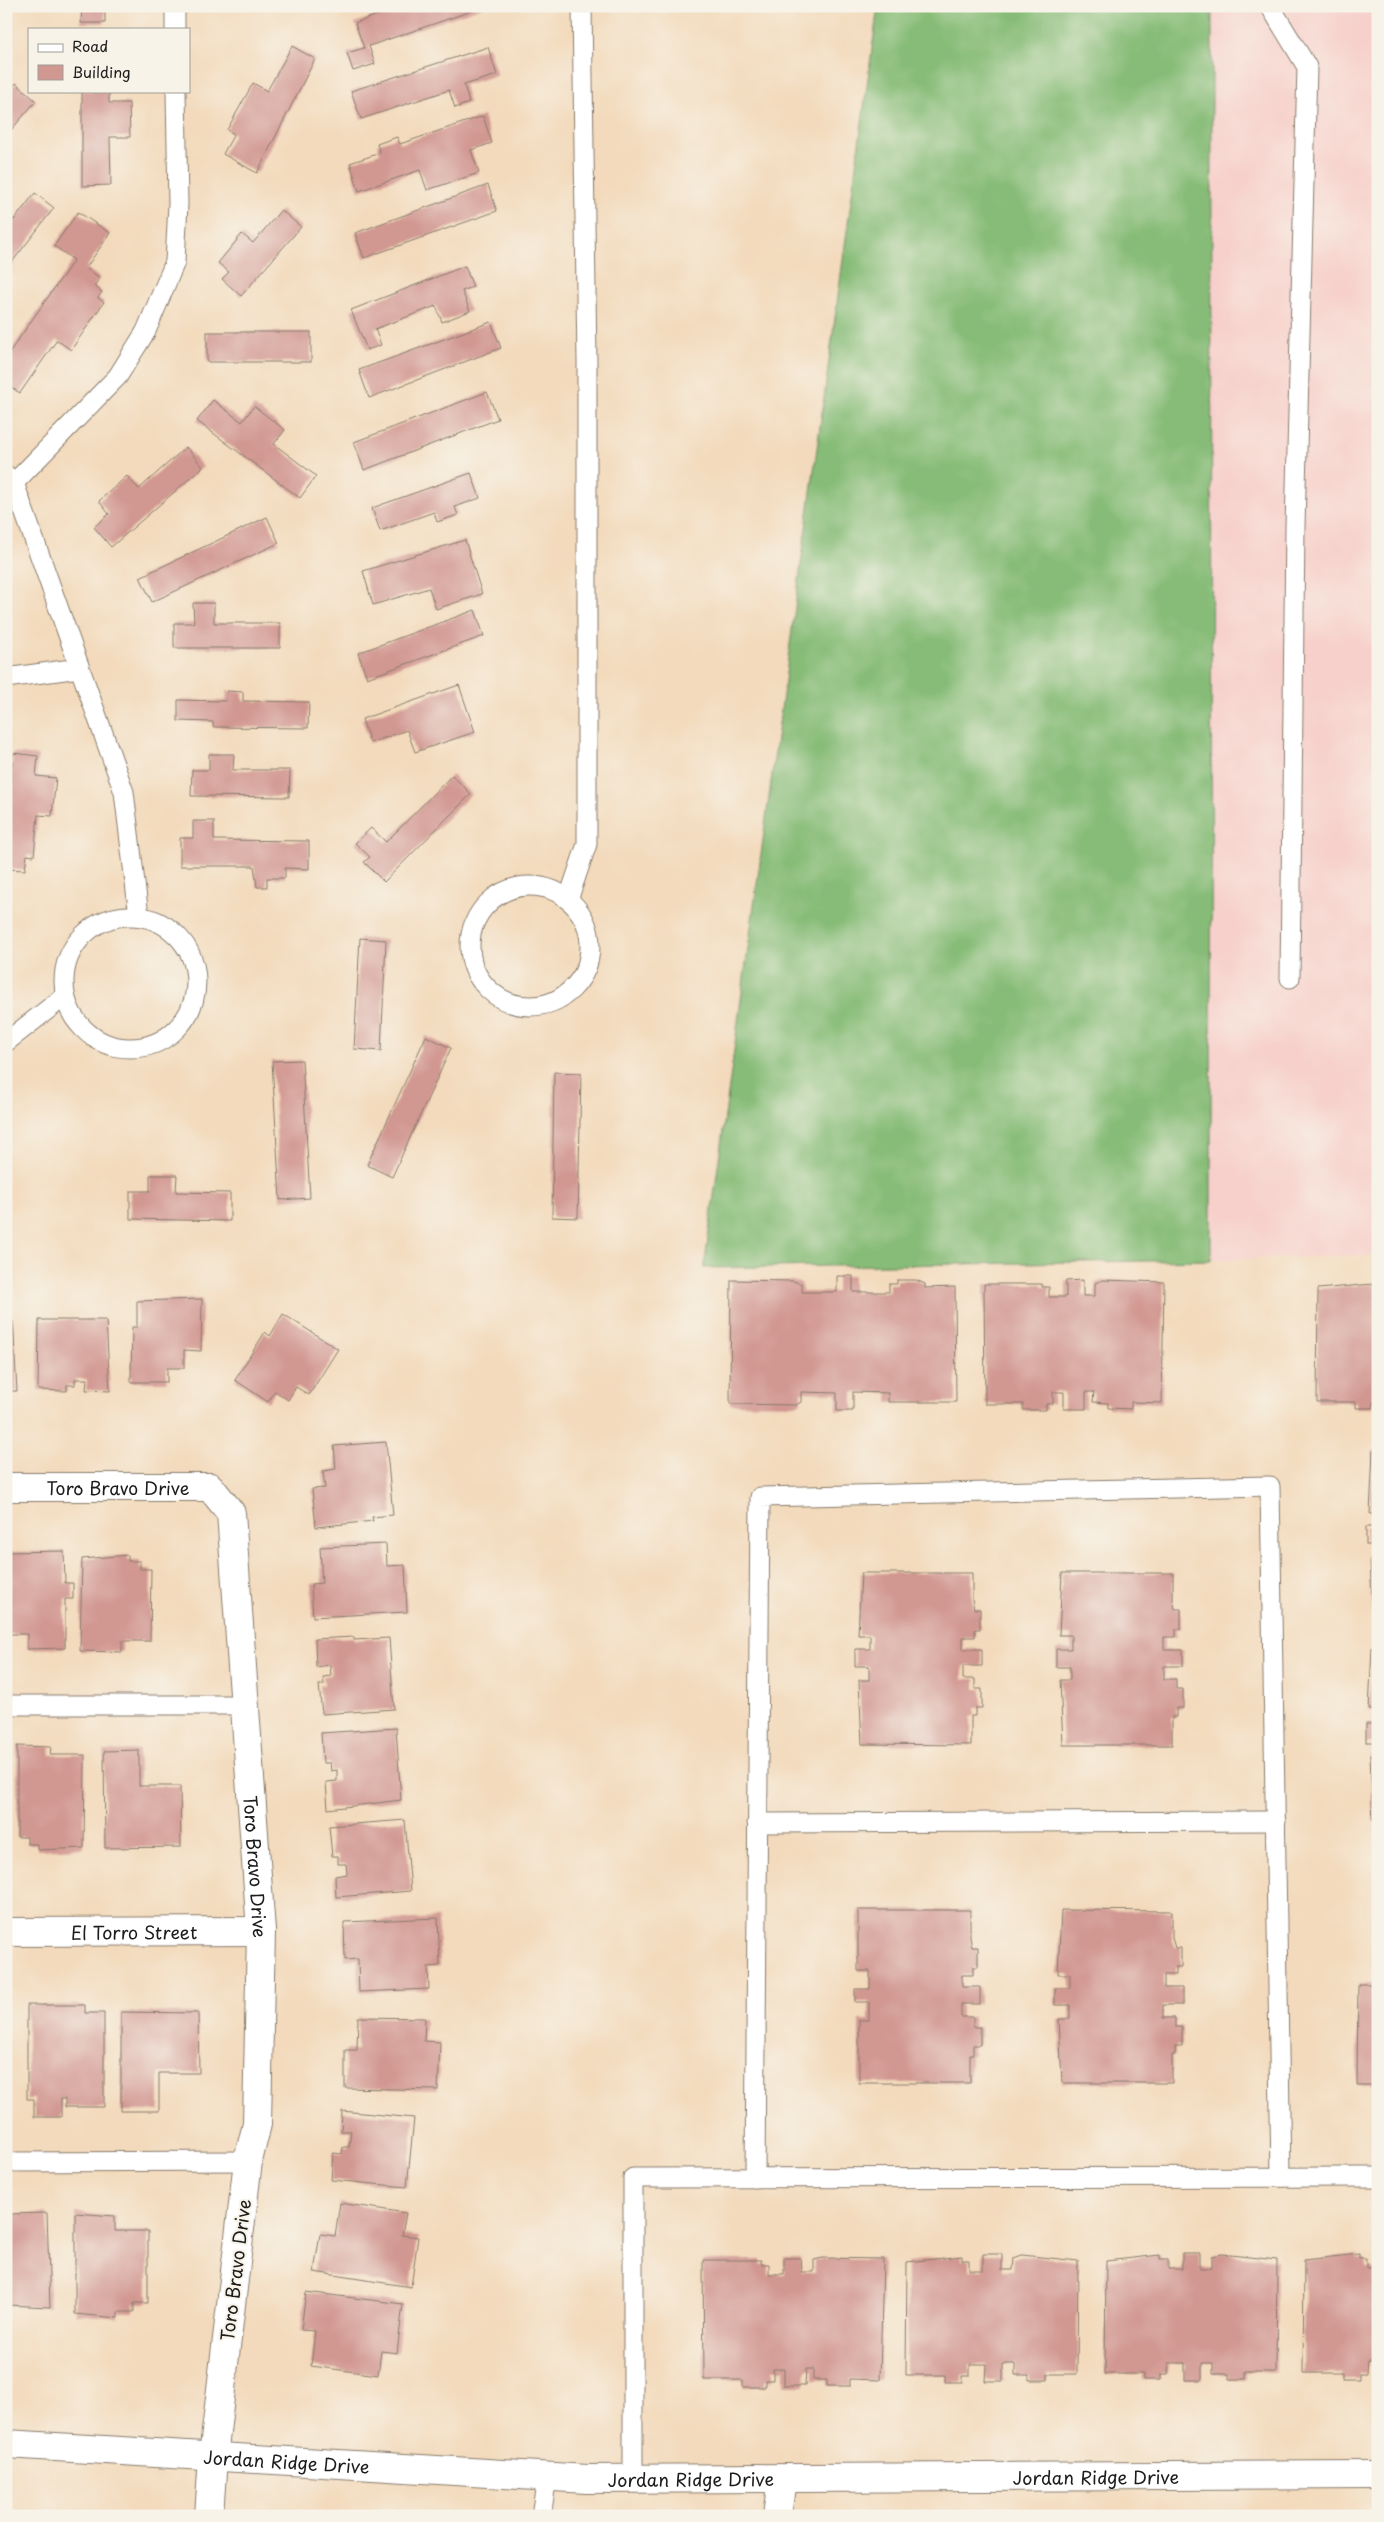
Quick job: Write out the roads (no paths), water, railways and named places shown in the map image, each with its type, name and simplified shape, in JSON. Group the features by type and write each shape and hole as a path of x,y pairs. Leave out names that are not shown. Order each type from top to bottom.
{"street":[{"name":"Toro Bravo Drive","path":"6,1487 210,1486 231,1513 260,1931 257,2124 248,2161 213,2456 209,2516"},
{"name":"El Torro Street","path":"6,1932 260,1931"},
{"name":"Jordan Ridge Drive","path":"6,2444 547,2476 633,2478 1378,2475"},
{"path":"777,2516 782,2478"}],"lane":[{"path":"175,6 175,28"},
{"path":"568,900 587,844 587,363 582,6"},
{"path":"1270,6 1307,67 1295,527 1290,978"},
{"path":"139,916 124,792 10,479 118,376 146,331 175,262 178,204 176,92"},
{"path":"6,678 79,668"},
{"path":"530,886 550,890 568,900 582,915 590,934 590,954 584,974 572,989 556,1001 538,1006 528,1006 500,999 486,986 475,970 470,952 472,932 479,915 492,900 510,890 530,886"},
{"path":"126,914 149,917 168,926 185,942 194,962 197,984 193,1006 182,1025 164,1039 143,1047 120,1048 100,1041 82,1029 70,1011 65,996 65,968 73,948 86,931 105,920 126,914"},
{"path":"6,1042 65,996"},
{"path":"755,2178 760,1497 1270,1486 1281,2178"},
{"path":"6,1705 245,1705"},
{"path":"757,1823 1276,1821"},
{"path":"6,2162 248,2161"},
{"path":"633,2478 633,2178 1378,2177"},
{"path":"541,2516 547,2476"}]}
